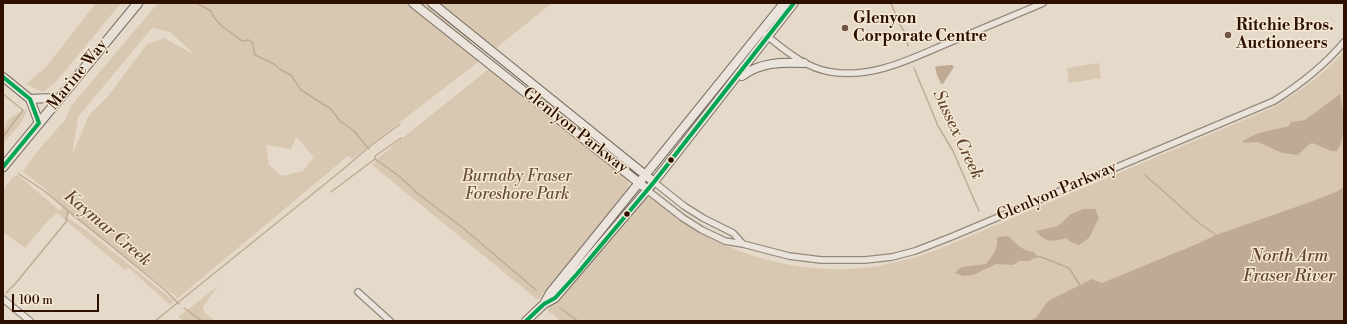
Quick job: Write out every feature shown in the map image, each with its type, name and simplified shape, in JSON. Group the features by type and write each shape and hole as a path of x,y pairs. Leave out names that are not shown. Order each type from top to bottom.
{"main road":[{"name":"Marine Way","path":"3,167 138,3"}],"street":[{"name":"Glenlyon Parkway","path":"414,3 639,182 647,190 683,218 702,230 725,241 789,256 821,260 865,260 892,257 915,251 951,237 1274,101 1319,69 1344,42"},
{"name":"Glenlyon Parkway","path":"432,3 684,206 703,218 733,233 743,244"},
{"path":"544,304 550,293 644,175 784,3"},
{"path":"526,321 544,304 555,298 654,182 769,37 794,3"},
{"path":"761,31 804,63 831,72 870,72 901,63 1043,3"},
{"path":"733,82 751,69 768,63 804,63"},
{"path":"3,76 30,99 39,122"},
{"path":"30,99 59,99"},
{"path":"358,292 390,321"},
{"path":"3,299 30,321"}],"green space":[{"path":"96,3 121,3 55,83 43,92 26,84 46,67"},
{"path":"158,3 409,3 481,60 352,159 348,156 178,298 68,213 66,217 86,230 174,301 170,305 129,268 125,270 57,213 46,223 25,248 3,232 3,190 13,177 18,175 60,211 62,207 44,188 23,172 35,154 65,120 71,106","holes":["152,28 170,32 195,55 164,38 147,44 109,95 89,115 72,155 78,117","296,137 314,157 303,171 282,176 269,165 266,145 291,149"]},
{"path":"419,3 427,3 472,40 470,43"},
{"path":"437,3 552,3 495,49"},
{"path":"1344,52 1344,210 1145,286 1084,284 1078,287 1058,321 561,321 547,310 579,277 642,200 646,198 651,198 682,221 705,235 729,247 757,257 799,266 820,268 862,268 883,265 943,247 1272,108 1310,83"},
{"path":"1099,63 1101,78 1069,83 1067,68"},
{"name":"Burnaby Fraser Foreshore Park","path":"490,68 627,178 629,182 628,189 538,300 372,165 377,160 376,159"},
{"path":"26,110 27,111 21,123 3,144 4,131 7,122 10,118"},
{"path":"218,286 203,307 204,312 215,321 184,321 178,317"}],"water":[{"path":"952,65 954,67 943,84 941,84 935,67"},
{"path":"1340,94 1343,116 1343,131 1337,151 1331,151 1312,143 1298,155 1282,153 1258,142 1243,143 1244,140 1259,133 1289,126 1291,122 1305,120"},
{"name":"North Arm Fraser River","path":"1344,187 1344,321 1029,321 1036,318 1048,301 1092,279 1102,283 1216,235 1310,202 1336,192"},
{"path":"1083,209 1095,209 1099,218 1089,238 1079,245 1066,238 1053,241 1046,240 1036,231 1058,226 1071,214"},
{"path":"1008,236 1023,249 1034,252 1037,257 1029,261 1019,261 1013,265 996,264 973,275 963,276 955,273 961,267 986,264 996,248 997,237"}],"waterway":[{"path":"197,3 211,11 216,20 224,28 242,41 249,40 252,42 255,55 274,64 281,70 291,75 301,90 331,109 340,121 354,131 369,149"},
{"name":"Sussex Creek","path":"891,3 899,23 905,33 908,46"},
{"name":"Sussex Creek","path":"914,68 938,126 953,151 979,211"},
{"name":"Kaymar Creek","path":"3,94 23,110 3,137"},
{"path":"155,321 369,147 400,124"},
{"path":"401,138 375,156 375,159 399,176 417,193 463,228 536,290"},
{"path":"331,192 375,159"},
{"name":"Kaymar Creek","path":"19,174 43,190 164,289 179,304"},
{"path":"1145,175 1199,223 1216,235"},
{"path":"6,293 66,222 68,211"},
{"name":"Sussex Creek","path":"1035,257 1041,257 1069,268 1081,287"},
{"name":"Kaymar Creek","path":"184,308 202,321"},
{"path":"560,308 578,321"}],"transit line":[{"path":"526,321 544,304 555,298 577,274 654,182 794,3"},
{"path":"3,77 30,99 39,123 3,167"}],"place":[{"name":"Glenyon Corporate Centre","path":"845,28"},
{"name":"Ritchie Bros. Auctioneers","path":"1228,35"}]}
